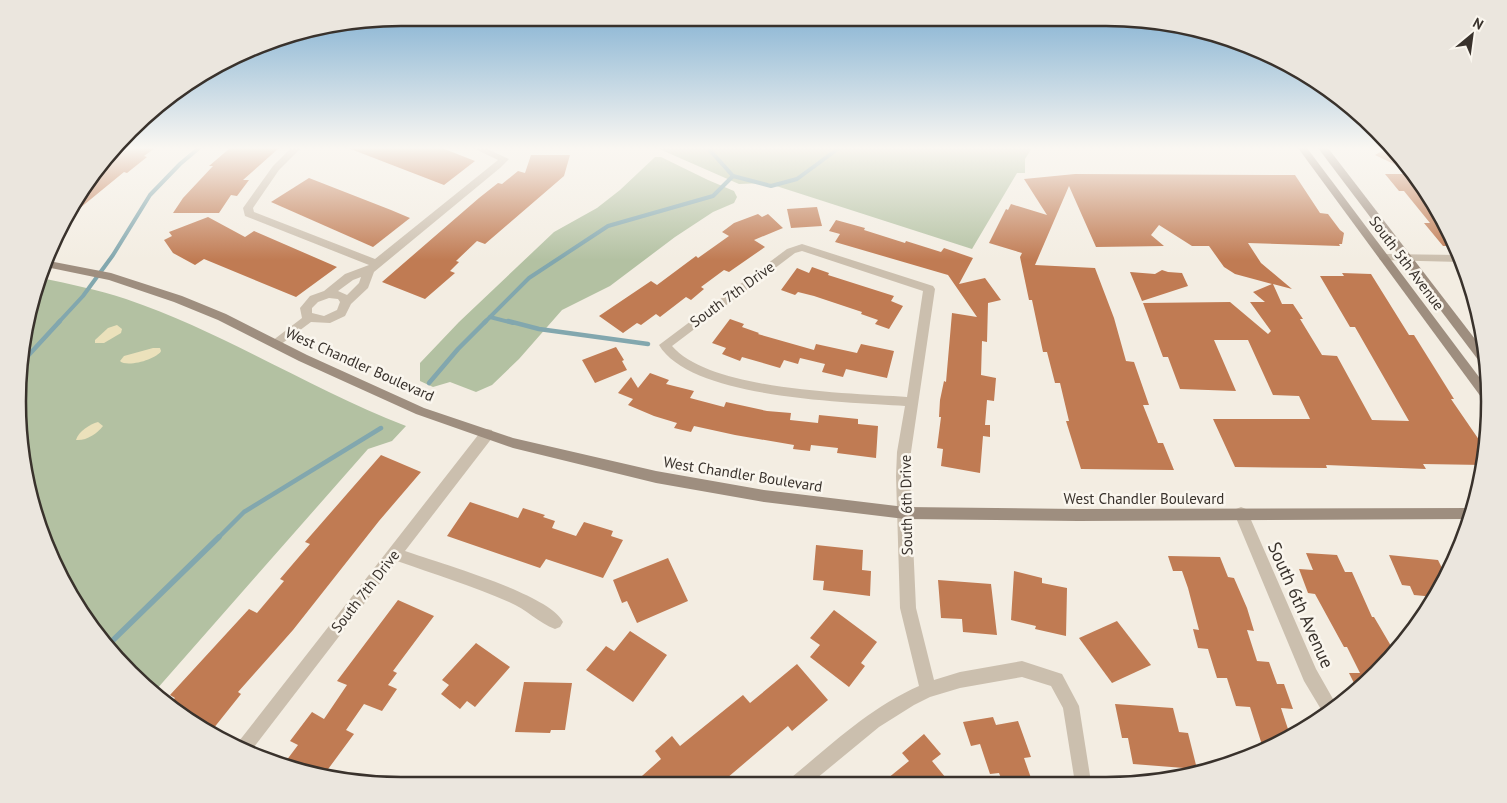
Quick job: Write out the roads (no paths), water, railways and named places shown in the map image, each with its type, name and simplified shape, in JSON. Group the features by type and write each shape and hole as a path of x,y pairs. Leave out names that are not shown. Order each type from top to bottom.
{"main road":[{"name":"South 5th Avenue","path":"1330,185 1480,388"},
{"name":"South 5th Avenue","path":"1353,185 1478,351"},
{"name":"West Chandler Boulevard","path":"52,265 111,277 178,299 222,317 420,411 487,434 656,477 764,496 905,513 1069,515 1464,513"}],"street":[{"path":"264,185 248,208 249,214 373,267"},
{"path":"328,294 350,277 373,267 474,185"},
{"name":"South 6th Drive","path":"802,247 929,289 904,452 908,608 928,690"},
{"name":"South 7th Drive","path":"802,247 790,251 665,345 675,357 698,369 738,384 802,394 913,402"},
{"path":"1384,258 1452,259"},
{"path":"346,302 342,296 328,294 316,297 308,304 305,312 309,318 320,320 333,317 343,310 346,302 364,285 373,267"},
{"path":"276,344 309,318"},
{"name":"South 7th Drive","path":"247,743 487,434"},
{"name":"South 6th Avenue","path":"1240,513 1310,675 1327,704"},
{"path":"394,554 532,604 555,622"},
{"path":"805,777 873,722 908,699 928,690 960,680 1022,669 1056,680 1071,706 1082,777"}],"waterway":[{"path":"58,323 83,296 113,255 150,195 159,185"},
{"path":"490,317 529,278 608,226 713,196 724,185"},
{"path":"769,185 773,185"},
{"path":"429,383 458,349 490,317"},
{"path":"490,317 513,323"},
{"path":"29,355 60,321"},
{"path":"508,321 539,329 648,344"},
{"path":"219,537 244,512 381,428"},
{"path":"112,641 219,537"}]}
